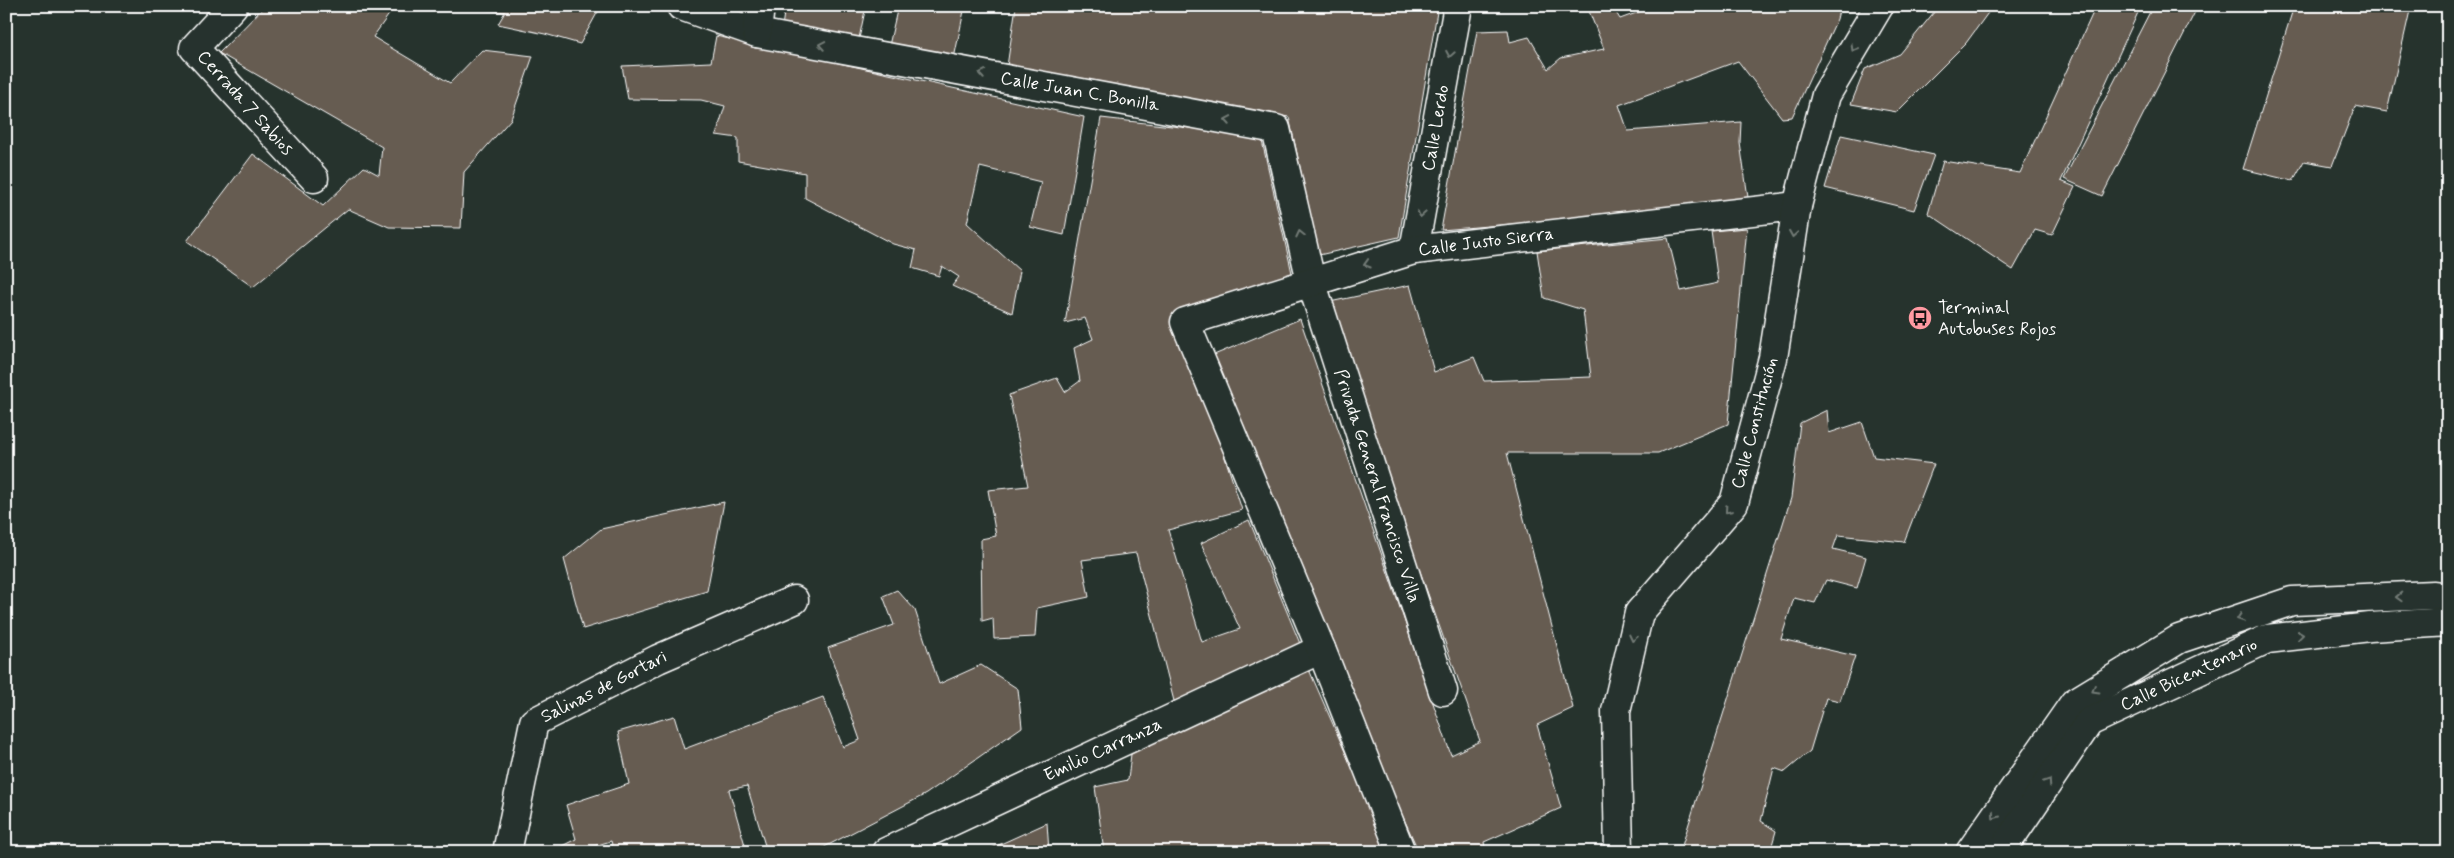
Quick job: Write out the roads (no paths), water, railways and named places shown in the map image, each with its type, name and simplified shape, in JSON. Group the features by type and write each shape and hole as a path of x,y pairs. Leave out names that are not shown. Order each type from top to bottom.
{"street":[{"name":"Cerrada 7 Sabios","path":"233,6 194,48 314,178"},
{"path":"681,6 758,19"},
{"name":"Calle Lerdo","path":"1414,250 1458,6"},
{"name":"Calle Constitución","path":"1619,852 1616,711 1638,613 1734,503 1773,358 1797,206 1826,95 1879,6"},
{"name":"Calle Juan C. Bonilla","path":"758,19 1276,128 1311,281"},
{"name":"Calle Justo Sierra","path":"1320,649 1185,322 1414,250 1797,206"},
{"name":"Privada General Francisco Villa","path":"1311,281 1443,692"},
{"name":"Calle Bicentenario","path":"1970,852 2074,703 2179,639 2292,601 2434,595 2448,599"},
{"name":"Salinas de Gortari","path":"508,852 534,722 658,659 794,600"},
{"name":"Calle Bicentenario","path":"2001,852 2089,722 2267,639 2370,627 2448,622"},
{"path":"1320,649 1401,852"},
{"name":"Emilio Carranza","path":"886,852 1320,649"}],"place":[{"name":"Terminal Autobuses Rojos","path":"1920,318"}]}
